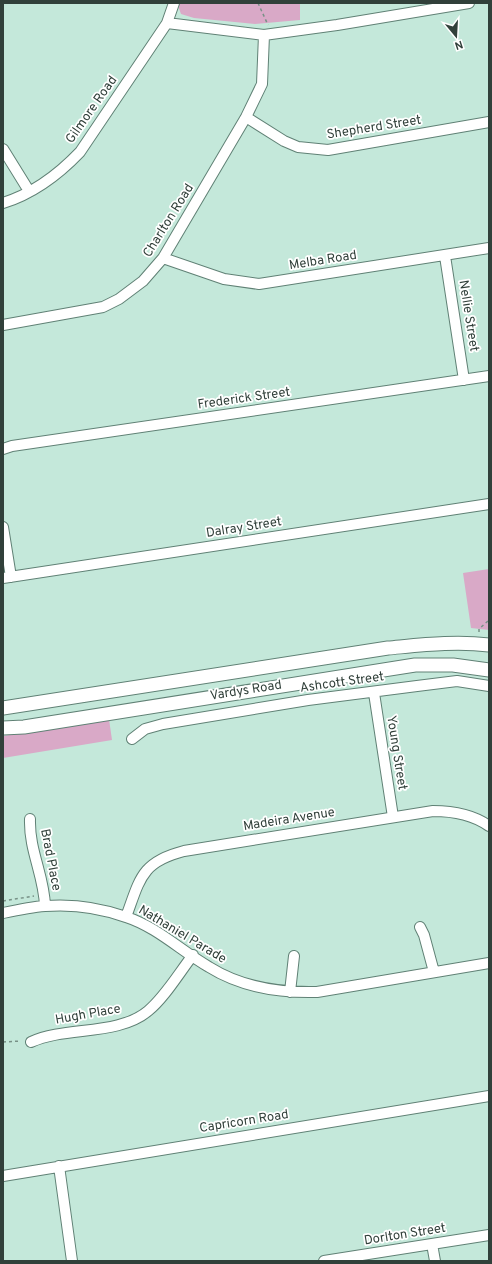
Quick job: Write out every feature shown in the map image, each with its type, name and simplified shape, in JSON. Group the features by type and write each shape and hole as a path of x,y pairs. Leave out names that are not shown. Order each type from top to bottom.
{"main road":[{"name":"Vardys Road","path":"3,708 388,648 466,643 489,645"},
{"name":"Vardys Road","path":"3,728 24,727 415,665 453,665 489,670"}],"street":[{"name":"Gilmore Road","path":"3,203 30,191 66,166 80,152 167,23 174,3"},
{"path":"167,23 267,35 469,3"},
{"name":"Charlton Road","path":"3,326 103,307 132,291 143,281 163,258 246,117 262,84 267,35"},
{"name":"Shepherd Street","path":"246,117 284,141 298,147 328,150 489,122"},
{"path":"3,149 30,191"},
{"name":"Melba Road","path":"163,258 224,279 259,284 489,248"},
{"name":"Nellie Street","path":"445,256 464,380"},
{"name":"Frederick Street","path":"3,449 20,445 489,376"},
{"name":"Dalray Street","path":"7,578 489,504"},
{"path":"3,527 7,578"},
{"name":"Ashcott Street","path":"132,739 145,730 163,724 308,700 374,693 457,681 489,686"},
{"name":"Young Street","path":"374,693 393,817"},
{"name":"Madeira Avenue","path":"126,917 141,876 146,869 153,862 172,854 433,811 448,811 477,818 489,826"},
{"name":"Brad Place","path":"30,819 30,842 44,890 45,906"},
{"name":"Nathaniel Parade","path":"3,913 45,906 84,908 126,917 150,927 209,967 223,974 256,986 290,992 317,992 489,963"},
{"path":"420,927 426,939 434,972"},
{"name":"Hugh Place","path":"31,1042 47,1036 126,1023 142,1015 156,1003 192,956"},
{"path":"290,992 294,956"},
{"name":"Capricorn Road","path":"3,1176 489,1096"},
{"path":"59,1166 72,1261"},
{"name":"Dorlton Street","path":"324,1261 489,1235"},
{"path":"432,1244 435,1261"}],"path":[{"path":"258,3 267,35"},
{"path":"479,632 479,629 489,620"},
{"path":"3,902 36,896"},
{"path":"3,1042 14,1040 31,1042"}],"shaded area":[{"path":"177,3 300,3 300,20 255,24 194,18 181,14"},
{"path":"489,569 489,630 471,628 463,573"},
{"path":"109,719 112,740 3,758 3,736"}]}
